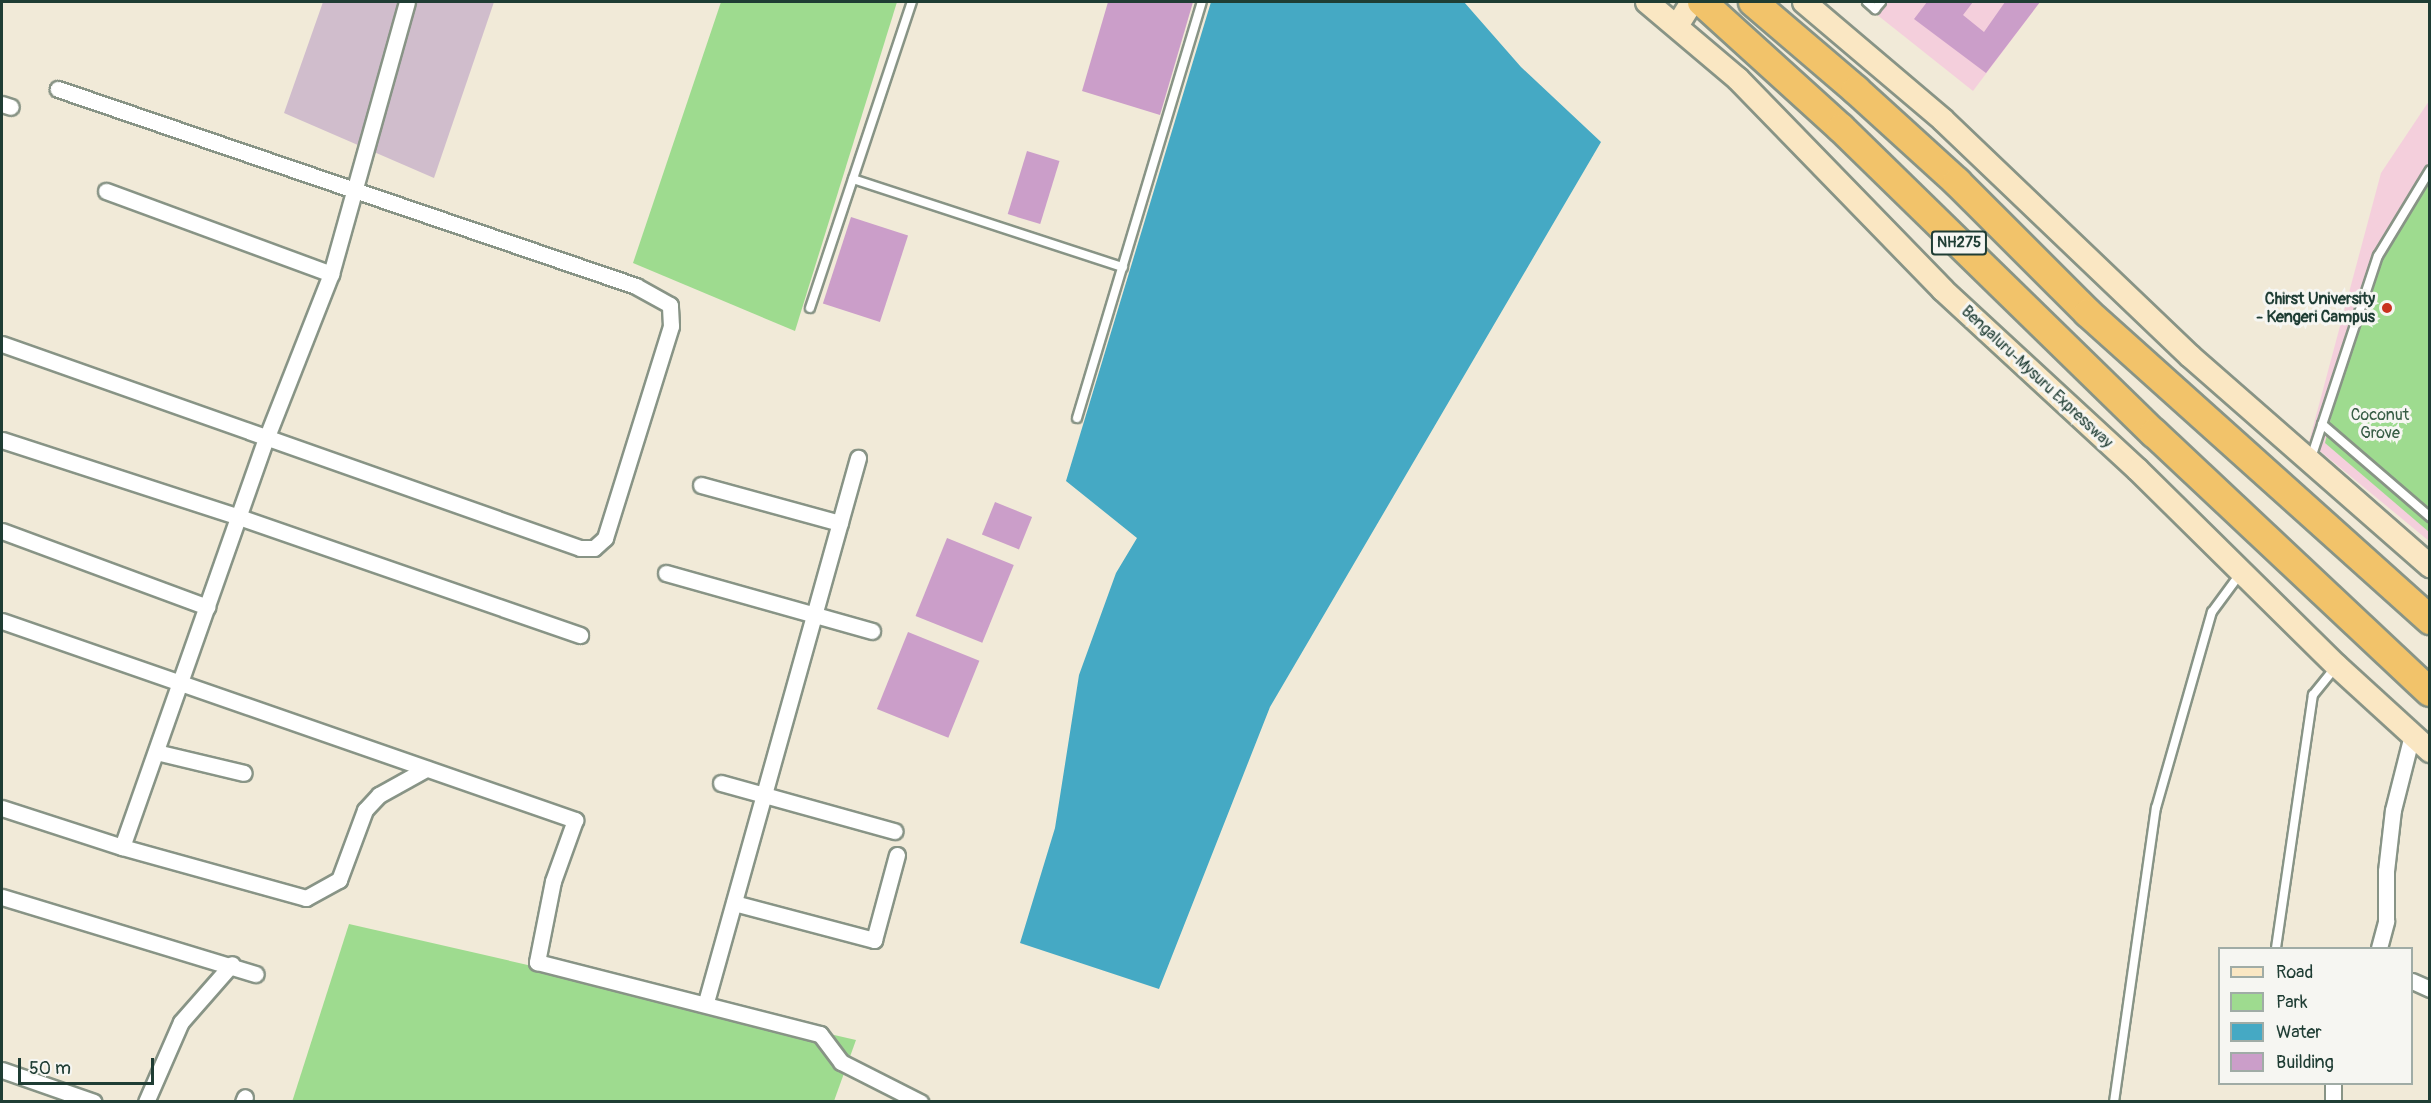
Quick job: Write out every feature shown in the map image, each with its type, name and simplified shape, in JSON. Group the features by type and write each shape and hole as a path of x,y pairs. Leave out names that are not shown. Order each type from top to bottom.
{"highway":[{"name":"NH275","path":"1702,2 1763,55 2154,433 2430,692"},
{"name":"NH275","path":"1753,2 1957,182 2088,313 2430,620"}],"street":[{"path":"122,847 266,439 331,274 407,2"},
{"name":"Bengaluru-Mysuru Expressway","path":"1647,2 1738,79 1943,290 2138,470 2337,666 2430,751"},
{"path":"1677,27 1692,2"},
{"path":"1804,2 1942,120 2190,356 2430,566"},
{"path":"2,344 580,548 594,548 604,538 671,326 670,305 636,286 58,89"},
{"path":"106,192 331,274"},
{"path":"2,440 239,517 580,635"},
{"path":"706,1002 858,459"},
{"path":"701,485 840,523"},
{"path":"2,531 207,607"},
{"path":"666,573 872,631"},
{"path":"2,621 574,820 553,881 537,962 706,1002 820,1034 841,1062 920,1101"},
{"path":"2379,947 2386,921 2386,872 2393,810 2412,735"},
{"path":"156,752 244,773"},
{"path":"2,808 122,847 306,898 339,880 365,810 379,795 426,769"},
{"path":"721,783 894,831"},
{"path":"734,903 874,940 897,855"},
{"path":"2,897 232,964 256,974"},
{"path":"146,1101 181,1022 232,964"},
{"path":"2413,982 2430,990"},
{"path":"2,1070 94,1101"},
{"path":"2333,1085 2333,1101"}],"lane":[{"path":"810,308 912,2"},
{"path":"1077,418 1202,2"},
{"path":"1867,2 1875,9 1881,2"},
{"path":"2310,461 2378,256 2430,170"},
{"path":"853,179 1123,267"},
{"path":"2322,424 2430,517"},
{"path":"2114,1101 2156,808 2212,612 2241,573"},
{"path":"2276,947 2313,695 2337,666"}],"shaded area":[{"path":"323,2 494,2 434,178 284,113"},
{"path":"1861,2 2040,2 1973,91"},
{"name":"Coconut Grove","path":"2429,101 2429,541 2309,442 2381,173"}],"green space":[{"path":"721,2 897,2 795,331 633,263"},
{"name":"Coconut Grove","path":"2429,180 2429,532 2325,443 2343,366 2384,255"},
{"path":"349,924 856,1040 834,1101 292,1102"}],"water":[{"path":"1211,2 1464,2 1521,67 1601,142 1270,707 1159,989 1020,943 1055,828 1079,675 1116,573 1137,538 1066,481"}],"building":[{"path":"1108,2 1193,2 1160,115 1082,91"},
{"path":"1927,2 1973,2 1963,15 1984,32 2005,2 2040,2 1986,73 1914,19"},
{"path":"1027,151 1060,161 1040,224 1008,214"},
{"path":"851,217 908,236 880,322 823,304"},
{"path":"995,502 1032,517 1019,549 982,534"},
{"path":"947,538 1014,565 982,643 916,616"},
{"path":"908,632 979,661 948,738 877,709"}],"place":[{"name":"Chirst University - Kengeri Campus","path":"2387,308"}]}
